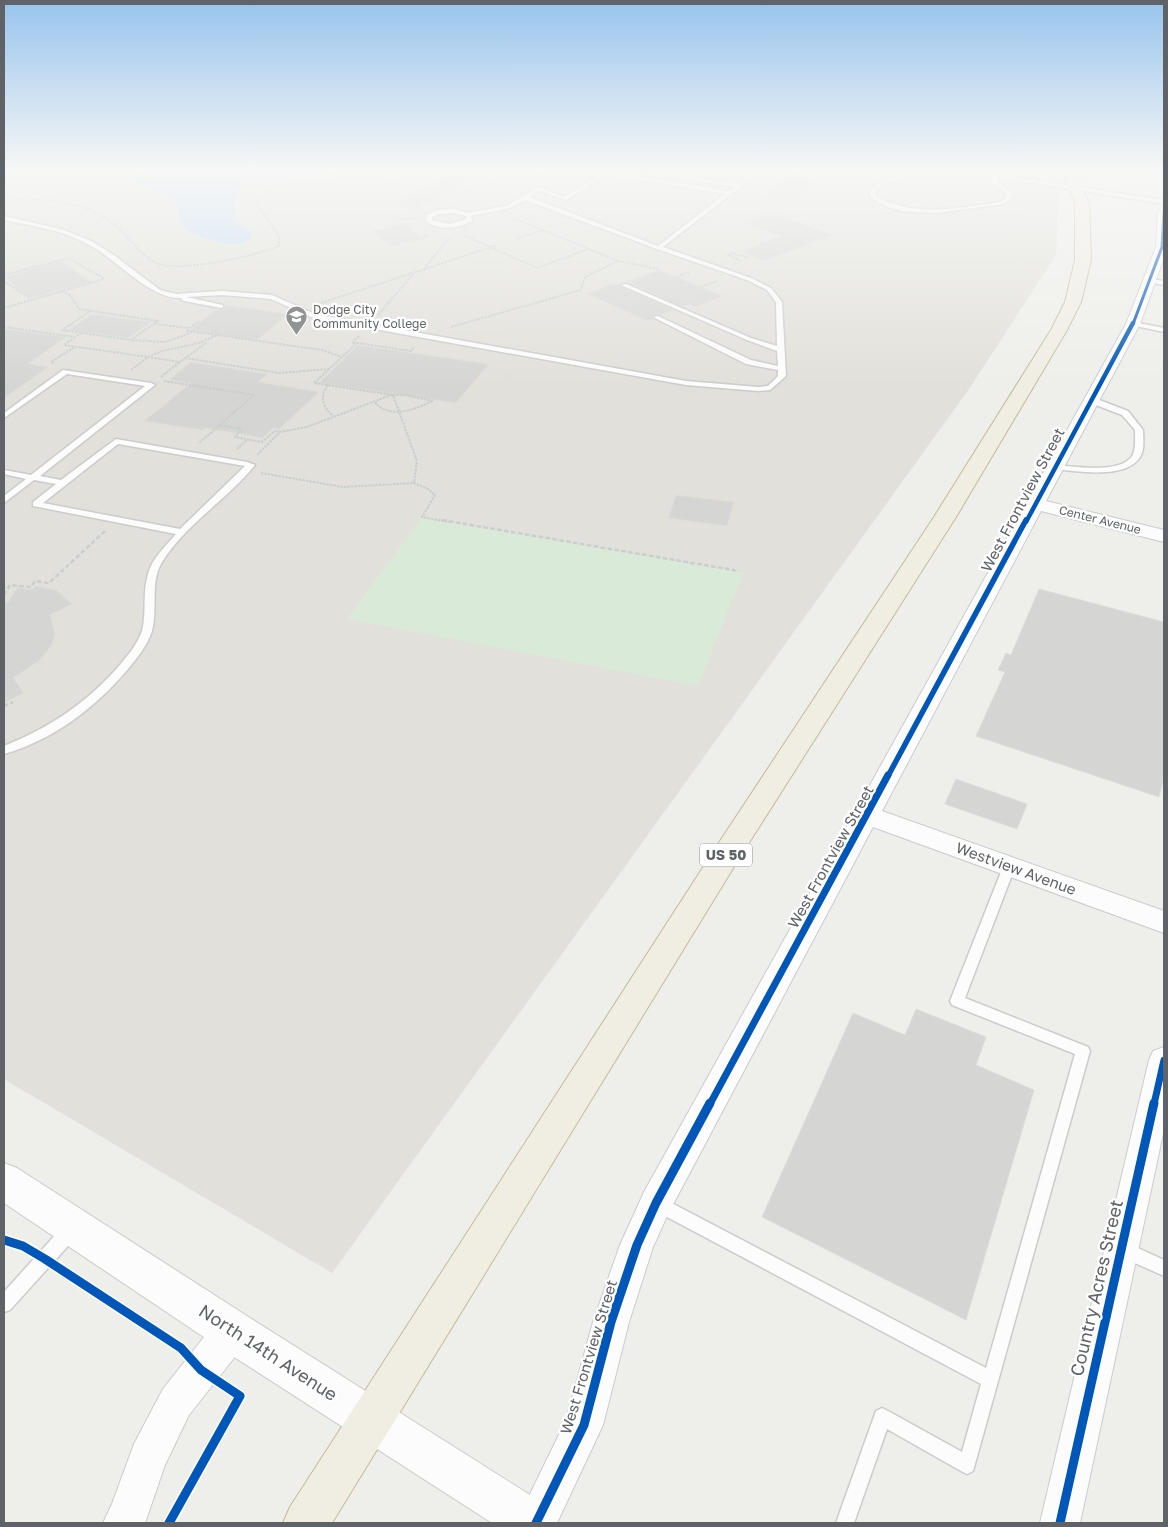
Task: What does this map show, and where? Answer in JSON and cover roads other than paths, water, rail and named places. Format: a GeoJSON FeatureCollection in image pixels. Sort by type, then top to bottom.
{"type":"FeatureCollection","features":[{"type":"Feature","properties":{"kind":"highway","name":"US 50"},"geometry":{"type":"LineString","coordinates":[[306,1523],[730,849],[945,517],[1059,330],[1073,302],[1083,260],[1083,242]]}},
{"type":"Feature","properties":{"kind":"main road","name":"North 14th Avenue"},"geometry":{"type":"LineString","coordinates":[[4,1181],[232,1330],[535,1523]]}},
{"type":"Feature","properties":{"kind":"street","name":"West Frontview Street"},"geometry":{"type":"LineString","coordinates":[[535,1523],[584,1425],[611,1322],[636,1245],[656,1204],[868,816],[1054,468],[1157,282],[1162,242]]}},
{"type":"Feature","properties":{"kind":"street","name":"Center Avenue"},"geometry":{"type":"LineString","coordinates":[[1035,504],[1164,536]]}},
{"type":"Feature","properties":{"kind":"street","name":"Westview Avenue"},"geometry":{"type":"LineString","coordinates":[[868,816],[1164,922]]}},
{"type":"Feature","properties":{"kind":"street","name":"Country Acres Street"},"geometry":{"type":"LineString","coordinates":[[1060,1523],[1164,1060]]}},
{"type":"Feature","properties":{"kind":"street"},"geometry":{"type":"LineString","coordinates":[[123,1523],[128,1516],[148,1458],[176,1402],[232,1330]]}},
{"type":"Feature","properties":{"kind":"lane"},"geometry":{"type":"LineString","coordinates":[[89,242],[126,266],[158,291],[189,301],[221,306]]}},
{"type":"Feature","properties":{"kind":"lane"},"geometry":{"type":"LineString","coordinates":[[176,296],[222,293],[272,297],[313,316],[518,354],[695,384],[758,389],[770,388],[782,376],[782,369],[780,302],[769,289],[749,279],[644,242]]}},
{"type":"Feature","properties":{"kind":"lane"},"geometry":{"type":"LineString","coordinates":[[659,248],[666,242]]}},
{"type":"Feature","properties":{"kind":"lane"},"geometry":{"type":"LineString","coordinates":[[624,285],[749,339],[781,350]]}},
{"type":"Feature","properties":{"kind":"lane"},"geometry":{"type":"LineString","coordinates":[[656,317],[749,362],[782,369]]}},
{"type":"Feature","properties":{"kind":"lane"},"geometry":{"type":"LineString","coordinates":[[1133,324],[1164,330]]}},
{"type":"Feature","properties":{"kind":"lane"},"geometry":{"type":"LineString","coordinates":[[4,416],[66,372],[151,385],[4,500]]}},
{"type":"Feature","properties":{"kind":"lane"},"geometry":{"type":"LineString","coordinates":[[1054,468],[1102,470],[1127,466],[1136,457],[1139,430],[1125,413],[1091,400]]}},
{"type":"Feature","properties":{"kind":"lane"},"geometry":{"type":"LineString","coordinates":[[4,750],[72,718],[96,699],[116,678],[133,657],[145,636],[150,615],[152,574],[162,556],[182,532],[246,467],[116,441],[36,504],[182,532]]}},
{"type":"Feature","properties":{"kind":"lane"},"geometry":{"type":"LineString","coordinates":[[4,472],[62,483]]}},
{"type":"Feature","properties":{"kind":"lane"},"geometry":{"type":"LineString","coordinates":[[845,1523],[882,1417],[967,1464],[1083,1051],[957,1001],[1009,867]]}},
{"type":"Feature","properties":{"kind":"lane"},"geometry":{"type":"LineString","coordinates":[[656,1204],[991,1380]]}},
{"type":"Feature","properties":{"kind":"lane"},"geometry":{"type":"LineString","coordinates":[[4,1304],[74,1227]]}},
{"type":"Feature","properties":{"kind":"lane"},"geometry":{"type":"LineString","coordinates":[[1121,1248],[1164,1268]]}},
{"type":"Feature","properties":{"kind":"water"},"geometry":{"type":"Polygon","coordinates":[[[218,242],[242,242],[233,244],[218,242]]]}},
{"type":"Feature","properties":{"kind":"place","name":"Dodge City Community College"},"geometry":{"type":"Point","coordinates":[297,336]}}]}
